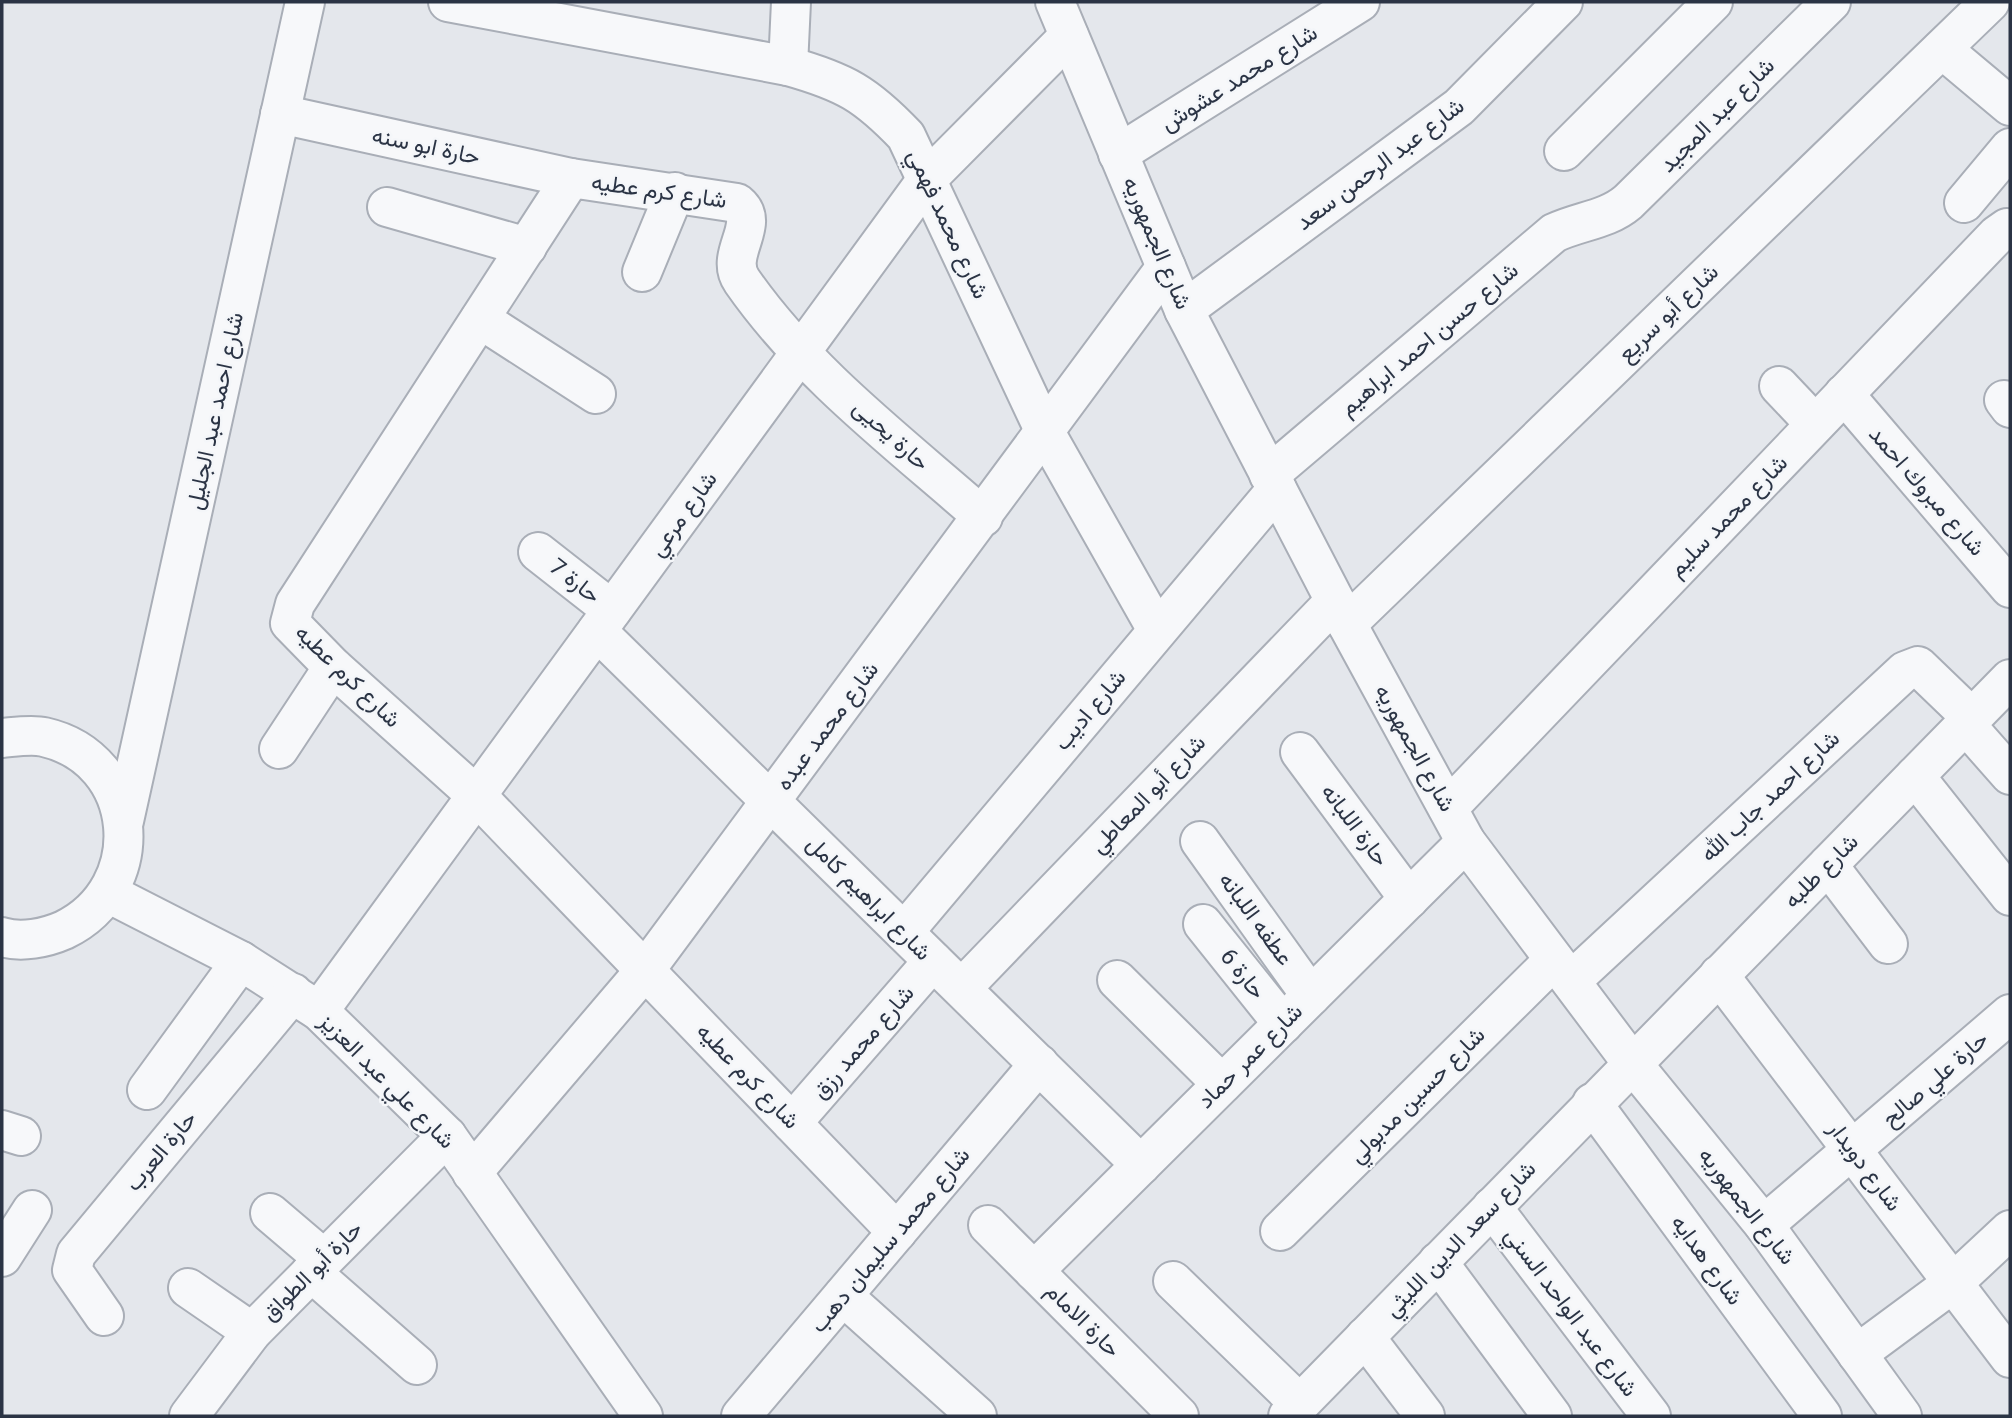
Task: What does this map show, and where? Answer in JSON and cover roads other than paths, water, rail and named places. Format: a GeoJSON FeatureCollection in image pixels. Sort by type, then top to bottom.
{"type":"FeatureCollection","features":[{"type":"Feature","properties":{"kind":"street","name":"شارع احمد عبد الجليل"},"geometry":{"type":"LineString","coordinates":[[124,821],[305,2]]}},
{"type":"Feature","properties":{"kind":"street","name":"شارع محمد فهمي"},"geometry":{"type":"LineString","coordinates":[[448,2],[530,9],[788,66],[834,78],[874,102],[906,136],[1045,432],[1157,630]]}},
{"type":"Feature","properties":{"kind":"street"},"geometry":{"type":"LineString","coordinates":[[788,66],[790,2]]}},
{"type":"Feature","properties":{"kind":"street","name":"شارع محمد عشوش"},"geometry":{"type":"LineString","coordinates":[[1118,154],[1360,2]]}},
{"type":"Feature","properties":{"kind":"street","name":"شارع عبد الرحمن سعد"},"geometry":{"type":"LineString","coordinates":[[1184,310],[1460,107],[1563,2]]}},
{"type":"Feature","properties":{"kind":"street"},"geometry":{"type":"LineString","coordinates":[[1564,151],[1713,2]]}},
{"type":"Feature","properties":{"kind":"street","name":"شارع عبد المجيد"},"geometry":{"type":"LineString","coordinates":[[1597,219],[1619,210],[1628,202],[1831,2]]}},
{"type":"Feature","properties":{"kind":"street","name":"شارع أبو سريع"},"geometry":{"type":"LineString","coordinates":[[1341,612],[1990,2]]}},
{"type":"Feature","properties":{"kind":"street"},"geometry":{"type":"LineString","coordinates":[[2000,2],[2010,10]]}},
{"type":"Feature","properties":{"kind":"street","name":"شارع الجمهوريه"},"geometry":{"type":"LineString","coordinates":[[1062,19],[1184,310],[1341,612],[1466,842],[1632,1063],[1764,1225],[1902,1416]]}},
{"type":"Feature","properties":{"kind":"street","name":"شارع مرعي"},"geometry":{"type":"LineString","coordinates":[[306,1002],[476,795],[928,178],[1062,19]]}},
{"type":"Feature","properties":{"kind":"street"},"geometry":{"type":"LineString","coordinates":[[1941,49],[2010,106]]}},
{"type":"Feature","properties":{"kind":"street","name":"حارة ابو سنه"},"geometry":{"type":"LineString","coordinates":[[280,114],[571,178]]}},
{"type":"Feature","properties":{"kind":"street"},"geometry":{"type":"LineString","coordinates":[[1964,204],[2010,148]]}},
{"type":"Feature","properties":{"kind":"street","name":"شارع كرم عطيه"},"geometry":{"type":"LineString","coordinates":[[799,354],[740,279],[735,256],[747,221],[743,208],[730,200],[571,178],[295,604],[290,623],[333,667],[476,795],[897,1232]]}},
{"type":"Feature","properties":{"kind":"street"},"geometry":{"type":"LineString","coordinates":[[642,272],[676,192]]}},
{"type":"Feature","properties":{"kind":"street"},"geometry":{"type":"LineString","coordinates":[[387,206],[527,247]]}},
{"type":"Feature","properties":{"kind":"street","name":"شارع حسن احمد ابراهيم"},"geometry":{"type":"LineString","coordinates":[[1273,482],[1554,233],[1597,219]]}},
{"type":"Feature","properties":{"kind":"street","name":"شارع محمد سليم"},"geometry":{"type":"LineString","coordinates":[[1448,808],[1997,234],[2007,228],[2010,230]]}},
{"type":"Feature","properties":{"kind":"street","name":"شارع محمد عبده"},"geometry":{"type":"LineString","coordinates":[[472,1173],[646,969],[1167,267]]}},
{"type":"Feature","properties":{"kind":"street"},"geometry":{"type":"LineString","coordinates":[[480,319],[596,394]]}},
{"type":"Feature","properties":{"kind":"street","name":"حارة يحيى"},"geometry":{"type":"LineString","coordinates":[[799,354],[983,517]]}},
{"type":"Feature","properties":{"kind":"street"},"geometry":{"type":"LineString","coordinates":[[1779,386],[1815,424]]}},
{"type":"Feature","properties":{"kind":"street","name":"شارع مبروك احمد"},"geometry":{"type":"LineString","coordinates":[[1844,394],[2010,588]]}},
{"type":"Feature","properties":{"kind":"street","name":"شارع اديب"},"geometry":{"type":"LineString","coordinates":[[904,932],[1157,630],[1273,482]]}},
{"type":"Feature","properties":{"kind":"street","name":"حارة 7"},"geometry":{"type":"LineString","coordinates":[[538,552],[604,621]]}},
{"type":"Feature","properties":{"kind":"street","name":"شارع أبو المعاطي"},"geometry":{"type":"LineString","coordinates":[[962,988],[1341,612]]}},
{"type":"Feature","properties":{"kind":"street","name":"شارع ابراهيم كامل"},"geometry":{"type":"LineString","coordinates":[[604,621],[771,801],[1141,1165]]}},
{"type":"Feature","properties":{"kind":"street","name":"شارع احمد جاب الله"},"geometry":{"type":"LineString","coordinates":[[1562,971],[1905,671],[1918,666],[1929,674],[1969,721]]}},
{"type":"Feature","properties":{"kind":"street"},"geometry":{"type":"LineString","coordinates":[[279,750],[333,667]]}},
{"type":"Feature","properties":{"kind":"street","name":"شارع طلبه"},"geometry":{"type":"LineString","coordinates":[[1632,1063],[2010,679]]}},
{"type":"Feature","properties":{"kind":"street"},"geometry":{"type":"LineString","coordinates":[[1969,721],[2010,775]]}},
{"type":"Feature","properties":{"kind":"street"},"geometry":{"type":"LineString","coordinates":[[2,736],[44,737],[81,753],[110,782],[124,821],[123,858],[108,893],[82,921],[48,937],[11,940],[2,937]]}},
{"type":"Feature","properties":{"kind":"street","name":"حارة اللبانه"},"geometry":{"type":"LineString","coordinates":[[1300,752],[1409,898]]}},
{"type":"Feature","properties":{"kind":"street"},"geometry":{"type":"LineString","coordinates":[[1915,776],[2010,896]]}},
{"type":"Feature","properties":{"kind":"street","name":"عطفه اللبانه"},"geometry":{"type":"LineString","coordinates":[[1200,841],[1311,996]]}},
{"type":"Feature","properties":{"kind":"street","name":"شارع عمر حماد"},"geometry":{"type":"LineString","coordinates":[[1034,1271],[1466,842]]}},
{"type":"Feature","properties":{"kind":"street"},"geometry":{"type":"LineString","coordinates":[[1828,865],[1888,944]]}},
{"type":"Feature","properties":{"kind":"street","name":"شارع علي عبد العزيز"},"geometry":{"type":"LineString","coordinates":[[108,893],[241,961],[306,1002],[447,1136],[643,1416]]}},
{"type":"Feature","properties":{"kind":"street","name":"حارة 6"},"geometry":{"type":"LineString","coordinates":[[1203,924],[1283,1024]]}},
{"type":"Feature","properties":{"kind":"street"},"geometry":{"type":"LineString","coordinates":[[147,1090],[241,961]]}},
{"type":"Feature","properties":{"kind":"street","name":"شارع محمد رزق"},"geometry":{"type":"LineString","coordinates":[[792,1123],[933,961]]}},
{"type":"Feature","properties":{"kind":"street","name":"شارع حسين مدبولي"},"geometry":{"type":"LineString","coordinates":[[1280,1231],[1562,971]]}},
{"type":"Feature","properties":{"kind":"street","name":"شارع دويدار"},"geometry":{"type":"LineString","coordinates":[[1719,975],[2010,1358]]}},
{"type":"Feature","properties":{"kind":"street"},"geometry":{"type":"LineString","coordinates":[[1117,980],[1222,1084]]}},
{"type":"Feature","properties":{"kind":"street","name":"حارة العرب"},"geometry":{"type":"LineString","coordinates":[[104,1316],[72,1270],[76,1254],[306,1002]]}},
{"type":"Feature","properties":{"kind":"street","name":"حارة علي صالح"},"geometry":{"type":"LineString","coordinates":[[1764,1225],[2010,1014]]}},
{"type":"Feature","properties":{"kind":"street","name":"شارع سعد الدين الليثي"},"geometry":{"type":"LineString","coordinates":[[1294,1410],[1632,1063]]}},
{"type":"Feature","properties":{"kind":"street","name":"شارع محمد سليمان دهب"},"geometry":{"type":"LineString","coordinates":[[741,1416],[1039,1064]]}},
{"type":"Feature","properties":{"kind":"street","name":"شارع هدايه"},"geometry":{"type":"LineString","coordinates":[[1592,1103],[1822,1416]]}},
{"type":"Feature","properties":{"kind":"street","name":"حارة أبو الطواق"},"geometry":{"type":"LineString","coordinates":[[194,1414],[252,1332],[447,1136]]}},
{"type":"Feature","properties":{"kind":"street","name":"شارع عبد الواحد السني"},"geometry":{"type":"LineString","coordinates":[[1492,1207],[1651,1416]]}},
{"type":"Feature","properties":{"kind":"street"},"geometry":{"type":"LineString","coordinates":[[6,1266],[32,1210]]}},
{"type":"Feature","properties":{"kind":"street"},"geometry":{"type":"LineString","coordinates":[[270,1213],[318,1266],[417,1365]]}},
{"type":"Feature","properties":{"kind":"street","name":"حارة الامام"},"geometry":{"type":"LineString","coordinates":[[988,1225],[1179,1416]]}},
{"type":"Feature","properties":{"kind":"street"},"geometry":{"type":"LineString","coordinates":[[1857,1354],[1953,1283],[2010,1230]]}},
{"type":"Feature","properties":{"kind":"street"},"geometry":{"type":"LineString","coordinates":[[1438,1262],[1552,1416]]}},
{"type":"Feature","properties":{"kind":"street"},"geometry":{"type":"LineString","coordinates":[[1173,1281],[1294,1410]]}},
{"type":"Feature","properties":{"kind":"street"},"geometry":{"type":"LineString","coordinates":[[188,1288],[252,1332]]}},
{"type":"Feature","properties":{"kind":"street"},"geometry":{"type":"LineString","coordinates":[[843,1296],[977,1416]]}},
{"type":"Feature","properties":{"kind":"street"},"geometry":{"type":"LineString","coordinates":[[1365,1337],[1425,1416]]}}]}
